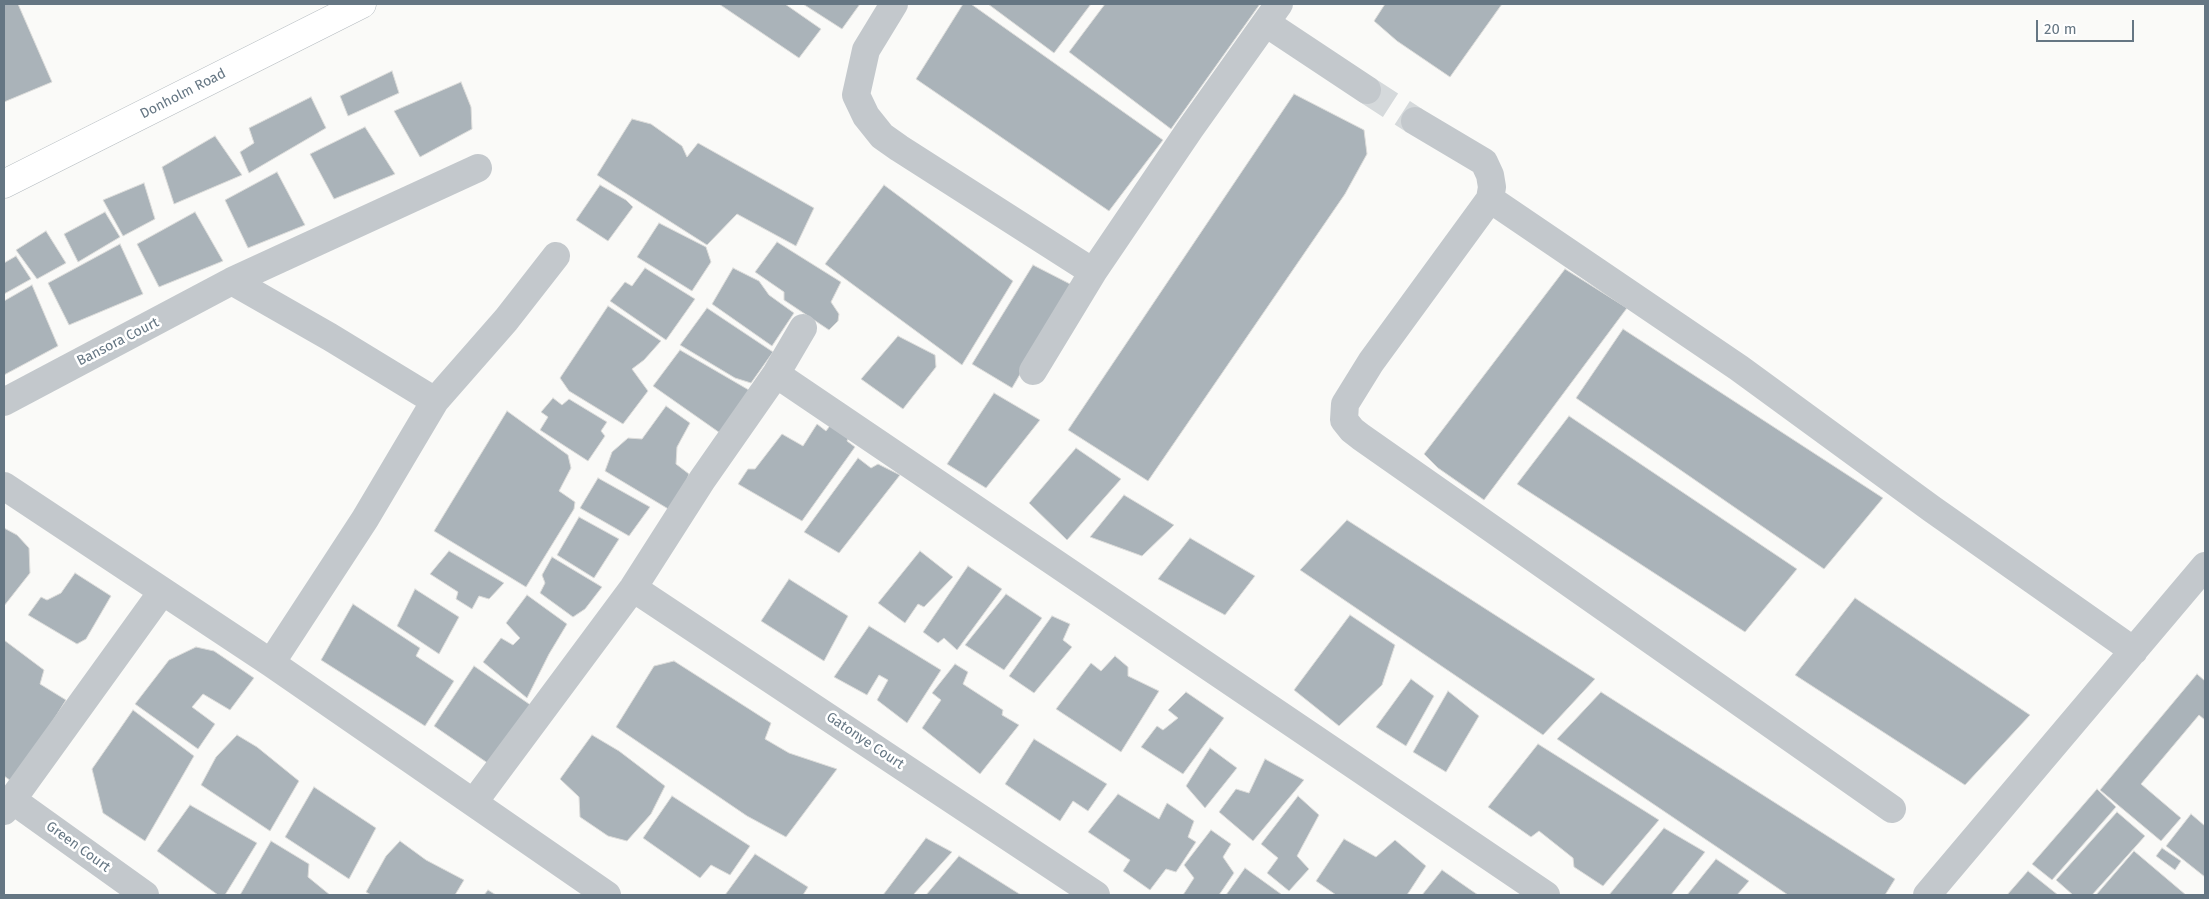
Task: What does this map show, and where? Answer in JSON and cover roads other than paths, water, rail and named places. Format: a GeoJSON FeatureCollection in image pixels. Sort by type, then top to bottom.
{"type":"FeatureCollection","features":[{"type":"Feature","properties":{"kind":"main road","name":"Donholm Road"},"geometry":{"type":"LineString","coordinates":[[4,184],[362,4]]}},
{"type":"Feature","properties":{"kind":"street"},"geometry":{"type":"LineString","coordinates":[[894,4],[866,50],[856,95],[866,116],[882,136],[898,148],[1093,272]]}},
{"type":"Feature","properties":{"kind":"street"},"geometry":{"type":"LineString","coordinates":[[1033,371],[1093,272],[1190,129],[1273,13],[1367,90]]}},
{"type":"Feature","properties":{"kind":"street"},"geometry":{"type":"LineString","coordinates":[[1415,121],[1484,162],[1491,181],[1490,199],[1371,362],[1345,404],[1344,420],[1356,433],[1892,809]]}},
{"type":"Feature","properties":{"kind":"street","name":"Bansora Court"},"geometry":{"type":"LineString","coordinates":[[4,402],[232,281],[478,168]]}},
{"type":"Feature","properties":{"kind":"street"},"geometry":{"type":"LineString","coordinates":[[1490,199],[1739,368],[1932,509],[2134,651]]}},
{"type":"Feature","properties":{"kind":"street"},"geometry":{"type":"LineString","coordinates":[[271,663],[365,519],[435,401],[506,320],[556,256]]}},
{"type":"Feature","properties":{"kind":"street"},"geometry":{"type":"LineString","coordinates":[[232,281],[330,337],[435,401]]}},
{"type":"Feature","properties":{"kind":"street"},"geometry":{"type":"LineString","coordinates":[[474,802],[633,588],[702,480],[776,374],[803,328]]}},
{"type":"Feature","properties":{"kind":"street"},"geometry":{"type":"LineString","coordinates":[[776,374],[1546,895]]}},
{"type":"Feature","properties":{"kind":"street"},"geometry":{"type":"LineString","coordinates":[[4,486],[271,663],[607,895]]}},
{"type":"Feature","properties":{"kind":"street"},"geometry":{"type":"LineString","coordinates":[[1927,895],[2205,566]]}},
{"type":"Feature","properties":{"kind":"street","name":"Gatonye Court"},"geometry":{"type":"LineString","coordinates":[[633,588],[1096,895]]}},
{"type":"Feature","properties":{"kind":"street"},"geometry":{"type":"LineString","coordinates":[[7,805],[162,592]]}},
{"type":"Feature","properties":{"kind":"street","name":"Green Court"},"geometry":{"type":"LineString","coordinates":[[7,805],[145,895]]}},
{"type":"Feature","properties":{"kind":"tunnel"},"geometry":{"type":"LineString","coordinates":[[1367,90],[1415,121]]}}]}
